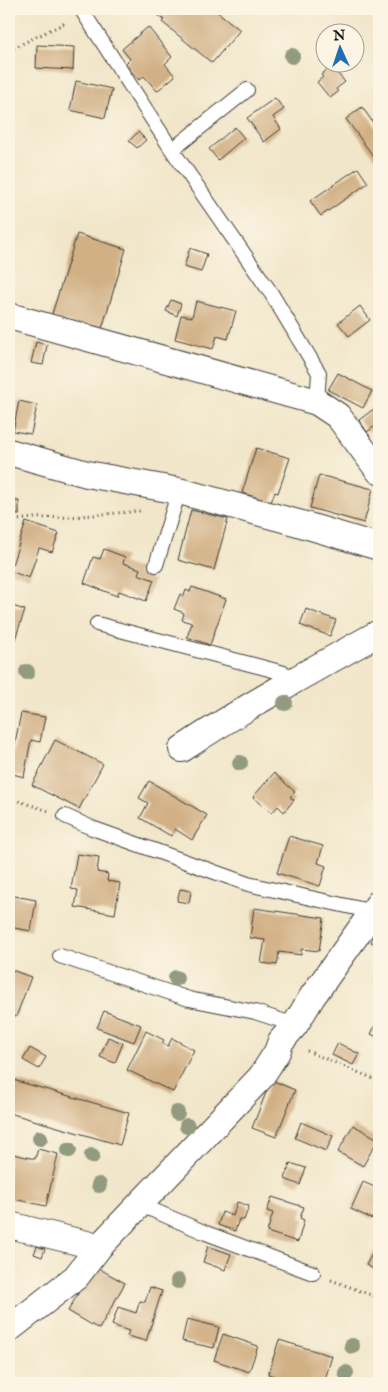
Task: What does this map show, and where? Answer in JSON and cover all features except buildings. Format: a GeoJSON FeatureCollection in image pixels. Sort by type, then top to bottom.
{"type":"FeatureCollection","features":[{"type":"Feature","properties":{"kind":"street"},"geometry":{"type":"LineString","coordinates":[[9,316],[317,402],[338,416],[379,471]]}},
{"type":"Feature","properties":{"kind":"street"},"geometry":{"type":"LineString","coordinates":[[9,452],[176,502],[298,523],[379,547]]}},
{"type":"Feature","properties":{"kind":"street"},"geometry":{"type":"LineString","coordinates":[[182,749],[219,724],[292,680],[379,634]]}},
{"type":"Feature","properties":{"kind":"street"},"geometry":{"type":"LineString","coordinates":[[9,1329],[76,1277],[99,1247],[261,1077],[312,997],[376,907]]}},
{"type":"Feature","properties":{"kind":"street"},"geometry":{"type":"LineString","coordinates":[[9,1225],[99,1247]]}},
{"type":"Feature","properties":{"kind":"lane"},"geometry":{"type":"LineString","coordinates":[[84,13],[172,150],[271,293],[319,373],[317,402]]}},
{"type":"Feature","properties":{"kind":"lane"},"geometry":{"type":"LineString","coordinates":[[172,150],[247,90]]}},
{"type":"Feature","properties":{"kind":"lane"},"geometry":{"type":"LineString","coordinates":[[156,565],[176,502]]}},
{"type":"Feature","properties":{"kind":"lane"},"geometry":{"type":"LineString","coordinates":[[97,624],[284,673],[292,680]]}},
{"type":"Feature","properties":{"kind":"lane"},"geometry":{"type":"LineString","coordinates":[[64,816],[92,828],[248,884],[376,907]]}},
{"type":"Feature","properties":{"kind":"lane"},"geometry":{"type":"LineString","coordinates":[[60,956],[189,999],[255,1012],[288,1033]]}},
{"type":"Feature","properties":{"kind":"lane"},"geometry":{"type":"LineString","coordinates":[[141,1205],[206,1233],[313,1273]]}},
{"type":"Feature","properties":{"kind":"path"},"geometry":{"type":"LineString","coordinates":[[9,50],[84,13]]}},
{"type":"Feature","properties":{"kind":"path"},"geometry":{"type":"LineString","coordinates":[[9,521],[149,511],[176,502]]}},
{"type":"Feature","properties":{"kind":"path"},"geometry":{"type":"LineString","coordinates":[[9,798],[64,816]]}},
{"type":"Feature","properties":{"kind":"path"},"geometry":{"type":"LineString","coordinates":[[288,1033],[379,1081]]}},
{"type":"Feature","properties":{"kind":"path"},"geometry":{"type":"LineString","coordinates":[[313,1273],[379,1298]]}}]}
